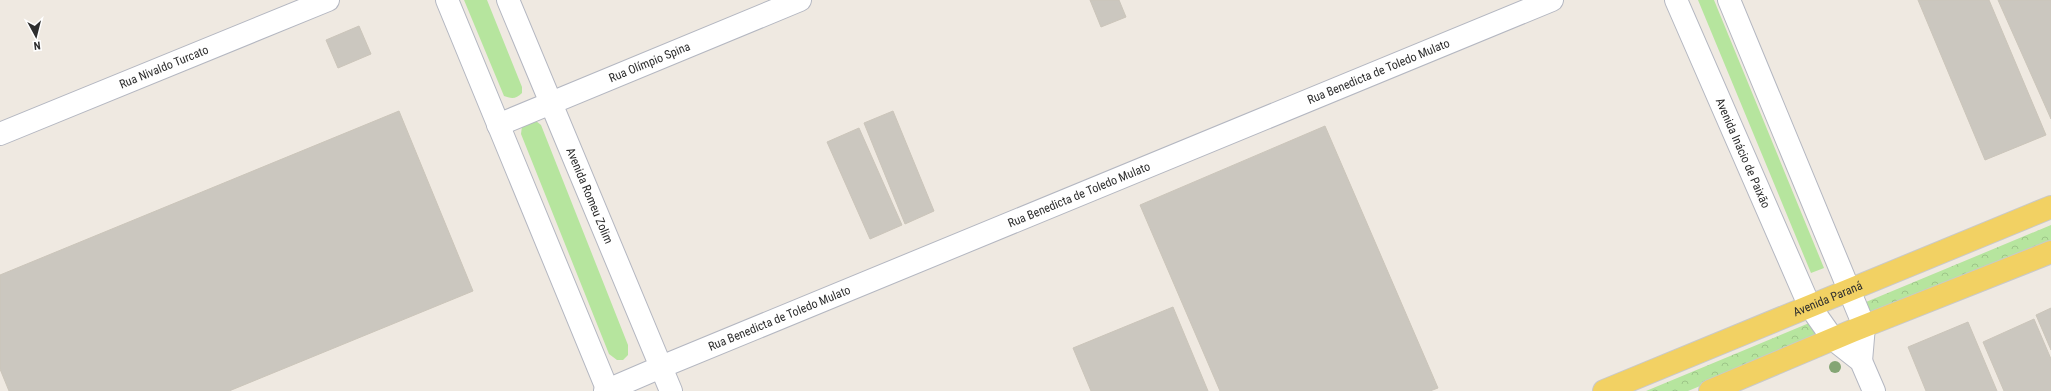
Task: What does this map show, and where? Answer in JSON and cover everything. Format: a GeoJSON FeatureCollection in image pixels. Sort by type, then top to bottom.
{"type":"FeatureCollection","features":[{"type":"Feature","properties":{"kind":"main road","name":"Avenida Paraná"},"geometry":{"type":"LineString","coordinates":[[1604,391],[1850,288],[2051,207]]}},
{"type":"Feature","properties":{"kind":"main road"},"geometry":{"type":"LineString","coordinates":[[1710,391],[1864,326],[2051,252]]}},
{"type":"Feature","properties":{"kind":"street","name":"Rua Nivaldo Turcato"},"geometry":{"type":"LineString","coordinates":[[0,134],[328,0]]}},
{"type":"Feature","properties":{"kind":"street"},"geometry":{"type":"LineString","coordinates":[[446,0],[607,391]]}},
{"type":"Feature","properties":{"kind":"street","name":"Avenida Romeu Zolim"},"geometry":{"type":"LineString","coordinates":[[508,0],[671,391]]}},
{"type":"Feature","properties":{"kind":"street","name":"Rua Olímpio Spina"},"geometry":{"type":"LineString","coordinates":[[498,124],[800,0]]}},
{"type":"Feature","properties":{"kind":"street","name":"Rua Benedicta de Toledo Mulato"},"geometry":{"type":"LineString","coordinates":[[607,391],[660,367],[1552,0]]}},
{"type":"Feature","properties":{"kind":"street","name":"Avenida Inácio de Paixão"},"geometry":{"type":"LineString","coordinates":[[1676,0],[1809,305],[1833,339],[1861,361]]}},
{"type":"Feature","properties":{"kind":"street"},"geometry":{"type":"LineString","coordinates":[[1729,0],[1850,288],[1864,326],[1861,361],[1874,391]]}},
{"type":"Feature","properties":{"kind":"green space"},"geometry":{"type":"Polygon","coordinates":[[[464,0],[487,0],[522,87],[522,93],[518,96],[512,98],[504,96],[464,0]]]}},
{"type":"Feature","properties":{"kind":"green space"},"geometry":{"type":"Polygon","coordinates":[[[1698,0],[1714,0],[1824,268],[1811,273],[1698,0]]]}},
{"type":"Feature","properties":{"kind":"green space"},"geometry":{"type":"Polygon","coordinates":[[[536,121],[541,125],[628,345],[628,355],[623,360],[617,360],[609,354],[521,134],[522,126],[536,121]]]}},
{"type":"Feature","properties":{"kind":"green space"},"geometry":{"type":"Polygon","coordinates":[[[2051,225],[2051,242],[1872,317],[1866,302],[2051,225]]]}},
{"type":"Feature","properties":{"kind":"green space"},"geometry":{"type":"Polygon","coordinates":[[[1814,321],[1821,336],[1688,391],[1646,391],[1814,321]]]}},
{"type":"Feature","properties":{"kind":"building"},"geometry":{"type":"Polygon","coordinates":[[[1090,0],[1119,0],[1126,17],[1101,27],[1090,0]]]}},
{"type":"Feature","properties":{"kind":"building"},"geometry":{"type":"Polygon","coordinates":[[[1918,0],[1989,0],[2046,135],[1985,160],[1918,0]]]}},
{"type":"Feature","properties":{"kind":"building"},"geometry":{"type":"Polygon","coordinates":[[[1998,0],[2051,0],[2051,119],[1998,0]]]}},
{"type":"Feature","properties":{"kind":"building"},"geometry":{"type":"Polygon","coordinates":[[[359,26],[371,54],[338,68],[326,40],[359,26]]]}},
{"type":"Feature","properties":{"kind":"building"},"geometry":{"type":"Polygon","coordinates":[[[399,111],[473,291],[229,391],[9,391],[0,369],[0,275],[399,111]]]}},
{"type":"Feature","properties":{"kind":"building"},"geometry":{"type":"Polygon","coordinates":[[[893,111],[934,211],[905,224],[864,123],[893,111]]]}},
{"type":"Feature","properties":{"kind":"building"},"geometry":{"type":"Polygon","coordinates":[[[1325,126],[1438,388],[1430,391],[1220,391],[1140,205],[1325,126]]]}},
{"type":"Feature","properties":{"kind":"building"},"geometry":{"type":"Polygon","coordinates":[[[859,128],[902,225],[870,239],[827,142],[859,128]]]}},
{"type":"Feature","properties":{"kind":"building"},"geometry":{"type":"Polygon","coordinates":[[[1173,307],[1208,391],[1091,391],[1073,348],[1173,307]]]}},
{"type":"Feature","properties":{"kind":"building"},"geometry":{"type":"Polygon","coordinates":[[[2051,308],[2051,350],[2036,315],[2051,308]]]}},
{"type":"Feature","properties":{"kind":"building"},"geometry":{"type":"Polygon","coordinates":[[[2034,319],[2051,359],[2051,391],[2004,391],[1983,342],[2034,319]]]}},
{"type":"Feature","properties":{"kind":"building"},"geometry":{"type":"Polygon","coordinates":[[[1968,322],[1997,391],[1926,391],[1908,347],[1968,322]]]}}]}
